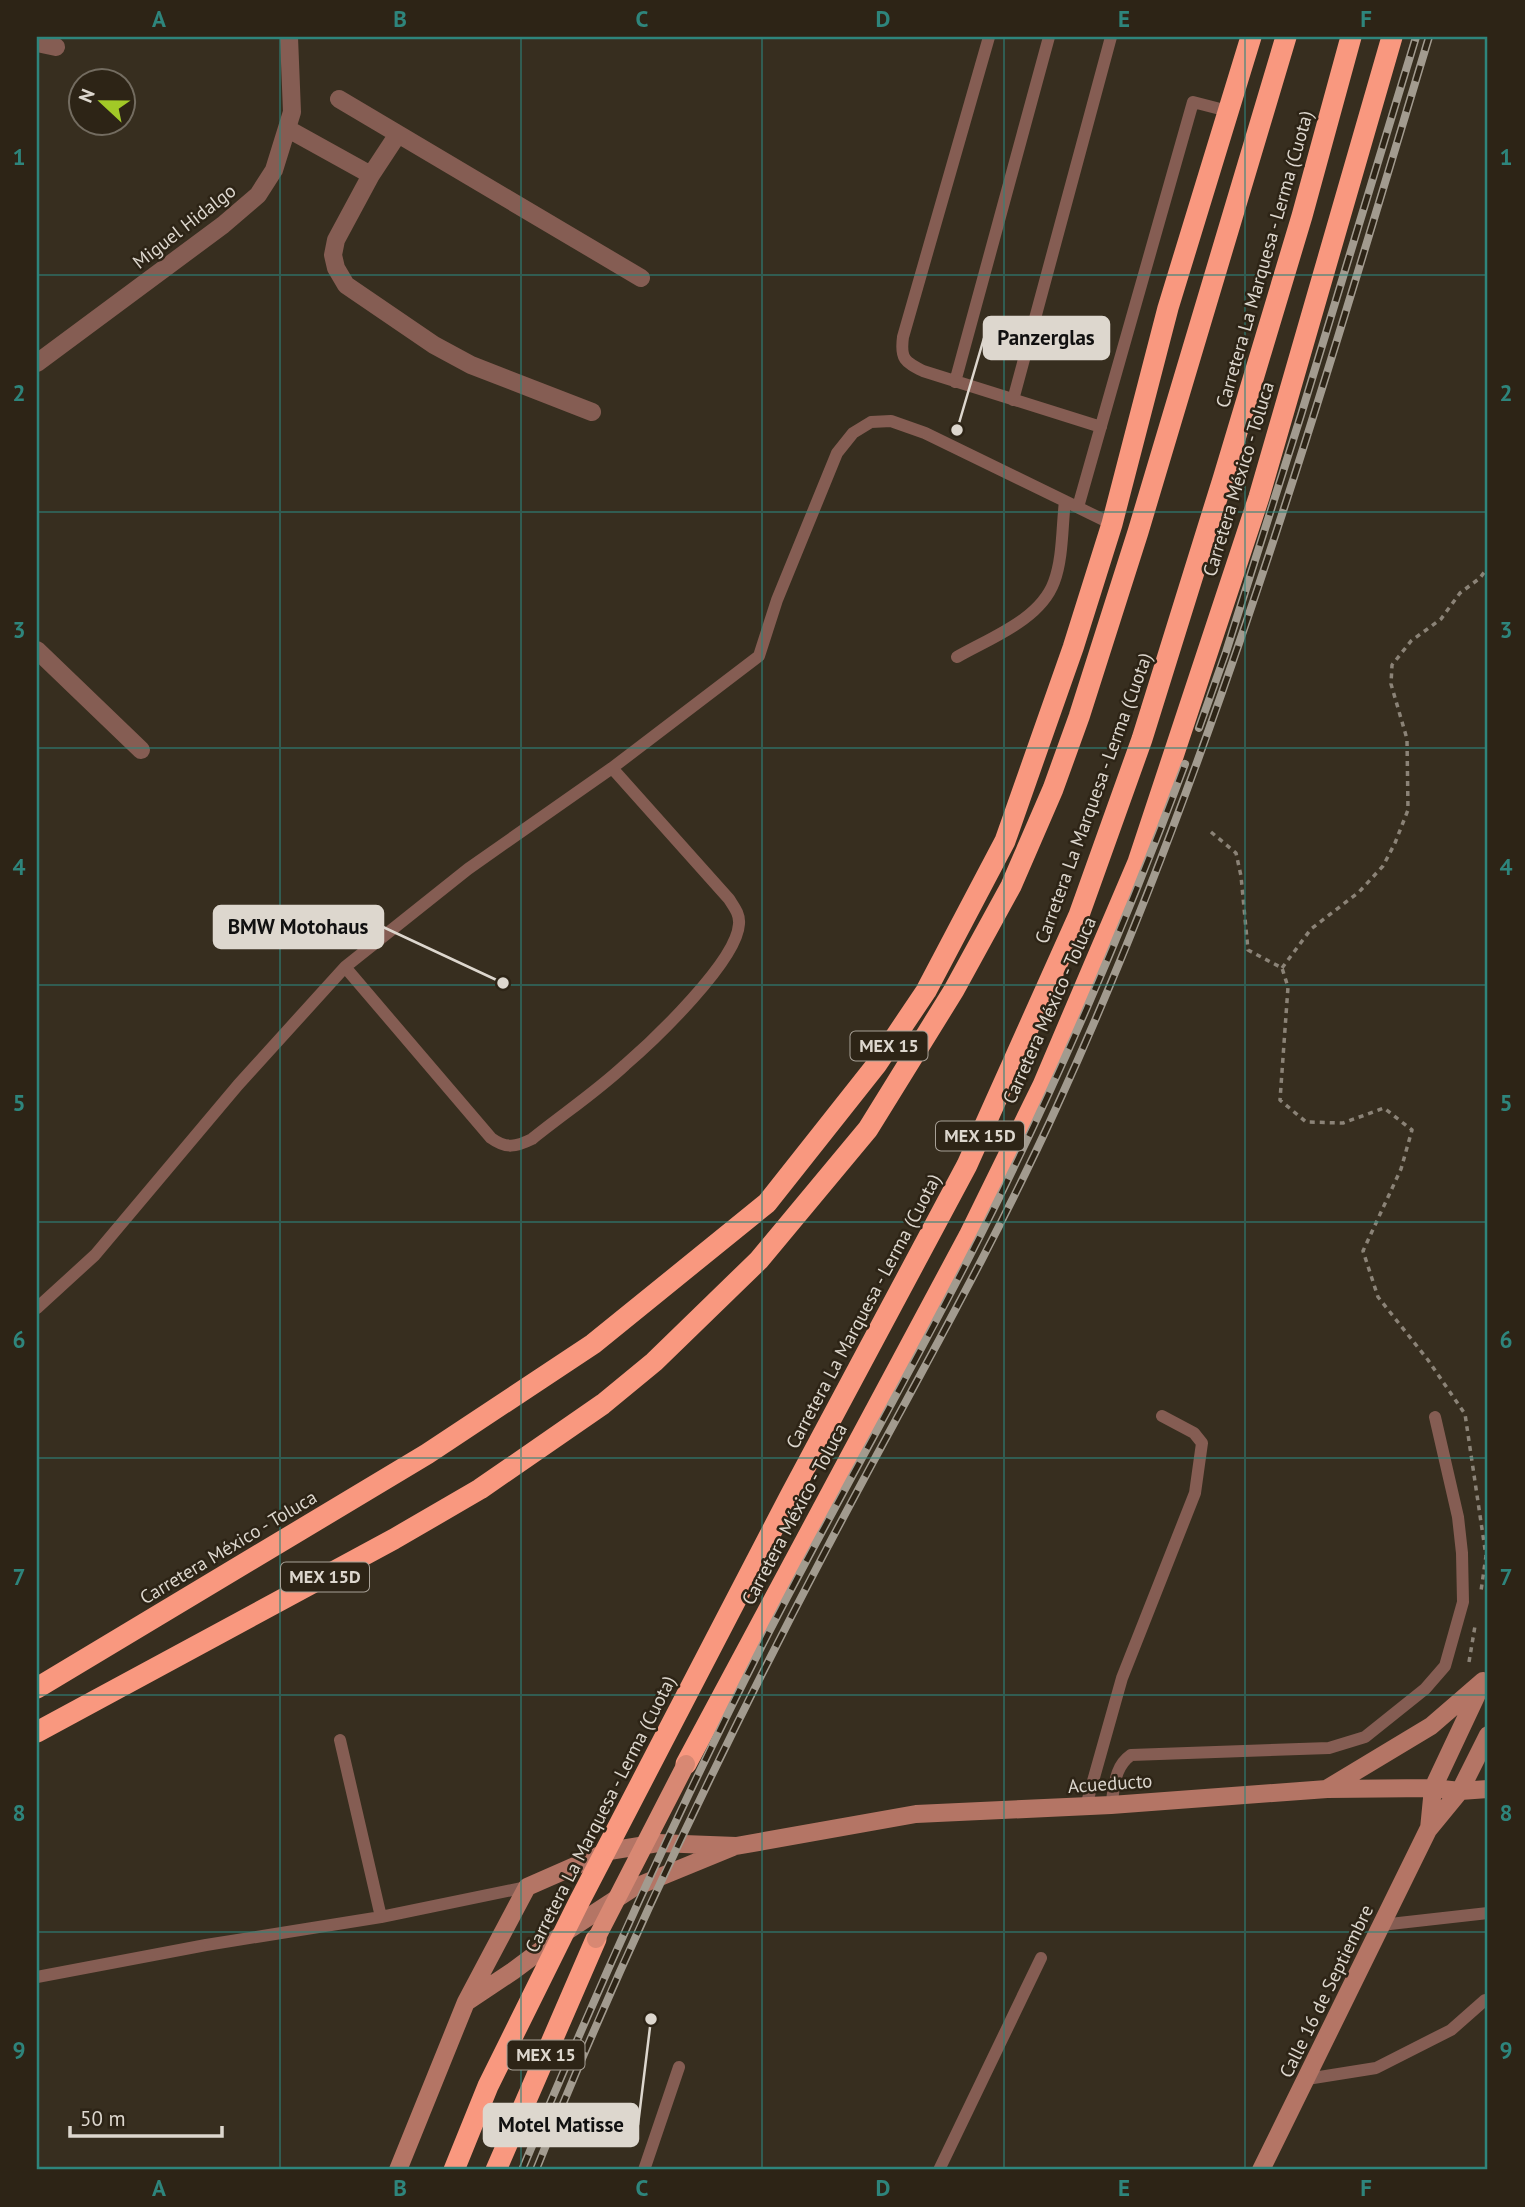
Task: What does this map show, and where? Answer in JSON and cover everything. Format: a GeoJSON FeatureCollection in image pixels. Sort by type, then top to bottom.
{"type":"FeatureCollection","features":[{"type":"Feature","properties":{"kind":"highway","name":"Carretera México - Toluca"},"geometry":{"type":"LineString","coordinates":[[37,1689],[426,1454],[593,1344],[768,1203],[877,1064],[926,990],[1005,841],[1073,648],[1112,524],[1168,308],[1251,37]]}},
{"type":"Feature","properties":{"kind":"highway","name":"Carretera La Marquesa - Lerma (Cuota)"},"geometry":{"type":"LineString","coordinates":[[37,1732],[394,1539],[480,1489],[603,1404],[654,1362],[759,1260],[860,1139],[947,1002],[1011,886],[1053,789],[1079,717],[1142,519],[1286,37]]}},
{"type":"Feature","properties":{"kind":"highway","name":"Carretera La Marquesa - Lerma (Cuota)"},"geometry":{"type":"LineString","coordinates":[[454,2170],[488,2087],[584,1891],[784,1507],[967,1165],[1079,915],[1142,739],[1219,492],[1302,216],[1351,37]]}},
{"type":"Feature","properties":{"kind":"highway","name":"Carretera México - Toluca"},"geometry":{"type":"LineString","coordinates":[[686,1765],[969,1236],[1043,1085],[1138,862],[1259,497],[1392,37]]}},
{"type":"Feature","properties":{"kind":"highway","name":"Carretera México - Toluca"},"geometry":{"type":"LineString","coordinates":[[496,2170],[596,1939]]}},
{"type":"Feature","properties":{"kind":"main road","name":"Calle 16 de Septiembre"},"geometry":{"type":"LineString","coordinates":[[1428,1830],[1433,1788],[1486,1675]]}},
{"type":"Feature","properties":{"kind":"main road"},"geometry":{"type":"LineString","coordinates":[[1327,1789],[1431,1726],[1486,1675]]}},
{"type":"Feature","properties":{"kind":"main road","name":"Calle 16 de Septiembre"},"geometry":{"type":"LineString","coordinates":[[1261,2170],[1428,1830],[1460,1791],[1488,1735]]}},
{"type":"Feature","properties":{"kind":"main road","name":"Carretera México - Toluca"},"geometry":{"type":"LineString","coordinates":[[596,1939],[686,1765]]}},
{"type":"Feature","properties":{"kind":"main road","name":"Acueducto"},"geometry":{"type":"LineString","coordinates":[[736,1846],[916,1814],[1111,1805],[1327,1789],[1488,1789]]}},
{"type":"Feature","properties":{"kind":"main road"},"geometry":{"type":"LineString","coordinates":[[398,2170],[466,2002],[527,1887],[609,1851],[658,1843],[736,1846]]}},
{"type":"Feature","properties":{"kind":"main road"},"geometry":{"type":"LineString","coordinates":[[466,2002],[633,1888],[736,1846]]}},
{"type":"Feature","properties":{"kind":"street","name":"Miguel Hidalgo"},"geometry":{"type":"LineString","coordinates":[[37,363],[223,225],[258,195],[274,170],[288,130],[292,101],[289,37]]}},
{"type":"Feature","properties":{"kind":"street"},"geometry":{"type":"LineString","coordinates":[[37,43],[56,47]]}},
{"type":"Feature","properties":{"kind":"street"},"geometry":{"type":"LineString","coordinates":[[339,99],[641,278]]}},
{"type":"Feature","properties":{"kind":"street"},"geometry":{"type":"LineString","coordinates":[[288,130],[372,175]]}},
{"type":"Feature","properties":{"kind":"street"},"geometry":{"type":"LineString","coordinates":[[398,134],[336,240],[333,255],[336,268],[346,285],[434,345],[471,365],[592,412]]}},
{"type":"Feature","properties":{"kind":"street"},"geometry":{"type":"LineString","coordinates":[[37,650],[141,750]]}},
{"type":"Feature","properties":{"kind":"lane"},"geometry":{"type":"LineString","coordinates":[[989,37],[903,337],[901,352],[907,363],[923,371],[1101,427]]}},
{"type":"Feature","properties":{"kind":"lane"},"geometry":{"type":"LineString","coordinates":[[954,382],[1049,37]]}},
{"type":"Feature","properties":{"kind":"lane"},"geometry":{"type":"LineString","coordinates":[[1013,400],[1111,37]]}},
{"type":"Feature","properties":{"kind":"lane"},"geometry":{"type":"LineString","coordinates":[[1078,507],[1194,102],[1228,111]]}},
{"type":"Feature","properties":{"kind":"lane"},"geometry":{"type":"LineString","coordinates":[[37,1308],[95,1255],[238,1085],[345,967],[468,869],[612,768],[759,656],[777,600],[837,453],[853,433],[872,422],[891,421],[925,433],[1112,524]]}},
{"type":"Feature","properties":{"kind":"lane"},"geometry":{"type":"LineString","coordinates":[[957,657],[1030,615],[1045,597],[1054,582],[1065,500]]}},
{"type":"Feature","properties":{"kind":"lane"},"geometry":{"type":"LineString","coordinates":[[345,967],[491,1138],[501,1145],[517,1146],[532,1139],[625,1066],[698,993],[735,938],[739,924],[738,914],[729,899],[612,768]]}},
{"type":"Feature","properties":{"kind":"lane"},"geometry":{"type":"LineString","coordinates":[[1086,1806],[1122,1678],[1195,1493],[1202,1443],[1194,1433],[1162,1416]]}},
{"type":"Feature","properties":{"kind":"lane"},"geometry":{"type":"LineString","coordinates":[[1111,1805],[1117,1771],[1131,1755],[1329,1748],[1365,1737],[1424,1689],[1445,1666],[1463,1602],[1462,1553],[1458,1517],[1435,1417]]}},
{"type":"Feature","properties":{"kind":"lane"},"geometry":{"type":"LineString","coordinates":[[340,1740],[381,1917]]}},
{"type":"Feature","properties":{"kind":"lane"},"geometry":{"type":"LineString","coordinates":[[37,1977],[206,1945],[381,1917],[527,1887]]}},
{"type":"Feature","properties":{"kind":"lane"},"geometry":{"type":"LineString","coordinates":[[1381,1925],[1488,1913]]}},
{"type":"Feature","properties":{"kind":"lane"},"geometry":{"type":"LineString","coordinates":[[939,2170],[1041,1958]]}},
{"type":"Feature","properties":{"kind":"lane"},"geometry":{"type":"LineString","coordinates":[[1307,2079],[1376,2068],[1451,2031],[1488,2000]]}},
{"type":"Feature","properties":{"kind":"lane"},"geometry":{"type":"LineString","coordinates":[[644,2170],[679,2067]]}},
{"type":"Feature","properties":{"kind":"path"},"geometry":{"type":"LineString","coordinates":[[1282,968],[1311,929],[1359,892],[1375,875],[1395,843],[1408,810],[1407,739],[1391,684],[1392,665],[1411,641],[1441,619],[1460,593],[1480,579],[1488,567]]}},
{"type":"Feature","properties":{"kind":"path"},"geometry":{"type":"LineString","coordinates":[[1211,832],[1236,853],[1241,876],[1248,950],[1282,968],[1288,987],[1280,1100],[1307,1122],[1343,1124],[1384,1108],[1412,1130],[1401,1169],[1363,1251],[1378,1297],[1428,1360],[1465,1414],[1486,1556],[1480,1596]]}},
{"type":"Feature","properties":{"kind":"path"},"geometry":{"type":"LineString","coordinates":[[1469,1662],[1476,1622]]}},
{"type":"Feature","properties":{"kind":"railway"},"geometry":{"type":"LineString","coordinates":[[1199,728],[1226,652],[1301,415],[1416,37]]}},
{"type":"Feature","properties":{"kind":"railway"},"geometry":{"type":"LineString","coordinates":[[536,2170],[637,1933],[710,1778],[827,1548],[1004,1217],[1058,1104],[1115,974],[1216,711],[1262,577],[1429,37]]}},
{"type":"Feature","properties":{"kind":"railway"},"geometry":{"type":"LineString","coordinates":[[522,2170],[610,1965],[736,1697],[957,1280],[1038,1116],[1115,941],[1185,764]]}},
{"type":"Feature","properties":{"kind":"place","name":"Panzerglas"},"geometry":{"type":"Point","coordinates":[957,430]}},
{"type":"Feature","properties":{"kind":"place","name":"BMW Motohaus"},"geometry":{"type":"Point","coordinates":[503,983]}},
{"type":"Feature","properties":{"kind":"place","name":"Motel Matisse"},"geometry":{"type":"Point","coordinates":[651,2019]}}]}
